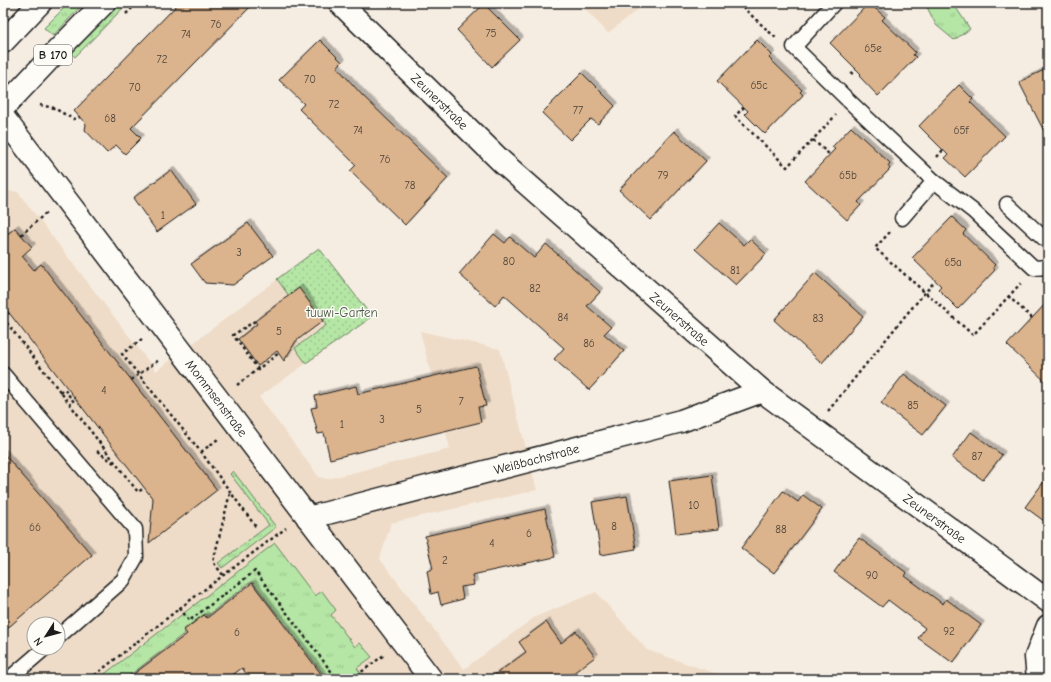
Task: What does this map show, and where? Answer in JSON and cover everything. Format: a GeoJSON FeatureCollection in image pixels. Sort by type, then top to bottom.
{"type":"FeatureCollection","features":[{"type":"Feature","properties":{"kind":"street"},"geometry":{"type":"LineString","coordinates":[[3,42],[40,3]]}},
{"type":"Feature","properties":{"kind":"street","name":"B 170"},"geometry":{"type":"LineString","coordinates":[[3,108],[104,3]]}},
{"type":"Feature","properties":{"kind":"street","name":"Zeunerstraße"},"geometry":{"type":"LineString","coordinates":[[340,3],[502,162],[762,391],[1048,601]]}},
{"type":"Feature","properties":{"kind":"street","name":"Mommsenstraße"},"geometry":{"type":"LineString","coordinates":[[3,117],[431,679]]}},
{"type":"Feature","properties":{"kind":"street","name":"Weißbachstraße"},"geometry":{"type":"LineString","coordinates":[[308,518],[680,420],[762,391]]}},
{"type":"Feature","properties":{"kind":"street"},"geometry":{"type":"LineString","coordinates":[[1038,679],[1036,657],[1048,626]]}},
{"type":"Feature","properties":{"kind":"lane"},"geometry":{"type":"LineString","coordinates":[[834,3],[794,47],[934,181],[1041,267]]}},
{"type":"Feature","properties":{"kind":"lane"},"geometry":{"type":"LineString","coordinates":[[902,218],[934,181]]}},
{"type":"Feature","properties":{"kind":"lane"},"geometry":{"type":"LineString","coordinates":[[1007,204],[1048,242]]}},
{"type":"Feature","properties":{"kind":"lane"},"geometry":{"type":"LineString","coordinates":[[3,374],[135,529],[136,557],[123,580],[66,630]]}},
{"type":"Feature","properties":{"kind":"lane"},"geometry":{"type":"LineString","coordinates":[[10,679],[36,656]]}},
{"type":"Feature","properties":{"kind":"path"},"geometry":{"type":"LineString","coordinates":[[738,3],[776,38],[794,47]]}},
{"type":"Feature","properties":{"kind":"path"},"geometry":{"type":"LineString","coordinates":[[44,100],[39,105],[54,108],[73,119],[80,118]]}},
{"type":"Feature","properties":{"kind":"path"},"geometry":{"type":"LineString","coordinates":[[744,107],[735,116],[787,167],[849,101]]}},
{"type":"Feature","properties":{"kind":"path"},"geometry":{"type":"LineString","coordinates":[[813,140],[830,155]]}},
{"type":"Feature","properties":{"kind":"path"},"geometry":{"type":"LineString","coordinates":[[21,235],[64,196]]}},
{"type":"Feature","properties":{"kind":"path"},"geometry":{"type":"LineString","coordinates":[[902,218],[875,248],[973,335],[1008,296],[1041,267]]}},
{"type":"Feature","properties":{"kind":"path"},"geometry":{"type":"LineString","coordinates":[[844,390],[935,281]]}},
{"type":"Feature","properties":{"kind":"path"},"geometry":{"type":"LineString","coordinates":[[1008,296],[1032,318]]}},
{"type":"Feature","properties":{"kind":"path"},"geometry":{"type":"LineString","coordinates":[[9,313],[3,318],[70,406],[138,492],[144,488]]}},
{"type":"Feature","properties":{"kind":"path"},"geometry":{"type":"LineString","coordinates":[[255,321],[233,335],[258,369],[279,353]]}},
{"type":"Feature","properties":{"kind":"path"},"geometry":{"type":"LineString","coordinates":[[160,324],[122,354],[201,452],[256,527]]}},
{"type":"Feature","properties":{"kind":"path"},"geometry":{"type":"LineString","coordinates":[[131,380],[139,376],[144,371]]}},
{"type":"Feature","properties":{"kind":"path"},"geometry":{"type":"LineString","coordinates":[[60,392],[64,389],[75,401],[70,406]]}},
{"type":"Feature","properties":{"kind":"path"},"geometry":{"type":"LineString","coordinates":[[223,576],[213,562],[230,492]]}},
{"type":"Feature","properties":{"kind":"path"},"geometry":{"type":"LineString","coordinates":[[90,679],[180,608],[286,528]]}},
{"type":"Feature","properties":{"kind":"path"},"geometry":{"type":"LineString","coordinates":[[180,608],[189,621],[255,571],[337,679]]}},
{"type":"Feature","properties":{"kind":"path"},"geometry":{"type":"LineString","coordinates":[[352,679],[360,673]]}},
{"type":"Feature","properties":{"kind":"path"},"geometry":{"type":"LineString","coordinates":[[234,674],[237,679]]}},
{"type":"Feature","properties":{"kind":"shaded area"},"geometry":{"type":"Polygon","coordinates":[[[579,3],[646,3],[608,33],[579,3]]]}},
{"type":"Feature","properties":{"kind":"shaded area"},"geometry":{"type":"Polygon","coordinates":[[[8,191],[18,192],[156,371],[319,248],[372,317],[259,397],[319,477],[327,479],[450,449],[420,331],[500,349],[537,490],[391,523],[380,559],[464,669],[535,617],[596,592],[647,650],[732,679],[3,679],[3,197],[8,191]]]}},
{"type":"Feature","properties":{"kind":"green space"},"geometry":{"type":"Polygon","coordinates":[[[69,3],[84,3],[53,36],[44,28],[69,3]]]}},
{"type":"Feature","properties":{"kind":"green space"},"geometry":{"type":"Polygon","coordinates":[[[121,3],[128,3],[75,57],[71,53],[121,3]]]}},
{"type":"Feature","properties":{"kind":"green space"},"geometry":{"type":"Polygon","coordinates":[[[925,3],[953,3],[970,29],[954,40],[936,25],[925,3]]]}},
{"type":"Feature","properties":{"kind":"green space","name":"tuuwi-Garten"},"geometry":{"type":"Polygon","coordinates":[[[319,248],[372,317],[306,363],[295,348],[326,325],[299,289],[289,296],[277,279],[319,248]]]}},
{"type":"Feature","properties":{"kind":"green space"},"geometry":{"type":"Polygon","coordinates":[[[233,471],[276,527],[222,568],[218,563],[269,525],[230,474],[233,471]]]}},
{"type":"Feature","properties":{"kind":"green space"},"geometry":{"type":"Polygon","coordinates":[[[275,543],[315,596],[322,591],[336,610],[331,615],[355,647],[360,643],[372,657],[357,668],[365,679],[327,679],[252,581],[207,616],[205,614],[183,630],[185,633],[125,679],[98,679],[275,543]]]}},
{"type":"Feature","properties":{"kind":"building"},"geometry":{"type":"Polygon","coordinates":[[[179,3],[254,3],[131,128],[141,138],[125,154],[116,145],[107,153],[85,130],[86,124],[74,111],[179,3]]]}},
{"type":"Feature","properties":{"kind":"building"},"geometry":{"type":"Polygon","coordinates":[[[869,3],[885,17],[882,20],[915,52],[913,55],[916,57],[878,96],[859,76],[861,74],[830,43],[869,3]]]}},
{"type":"Feature","properties":{"kind":"building"},"geometry":{"type":"Polygon","coordinates":[[[484,4],[520,40],[492,67],[457,30],[484,4]]]}},
{"type":"Feature","properties":{"kind":"building"},"geometry":{"type":"Polygon","coordinates":[[[320,40],[342,62],[337,67],[362,95],[448,178],[405,225],[350,171],[356,165],[299,109],[304,104],[279,80],[320,40]]]}},
{"type":"Feature","properties":{"kind":"building"},"geometry":{"type":"Polygon","coordinates":[[[757,40],[772,55],[769,58],[802,90],[800,92],[803,95],[765,134],[745,114],[748,111],[717,81],[757,40]]]}},
{"type":"Feature","properties":{"kind":"building"},"geometry":{"type":"Polygon","coordinates":[[[1048,68],[1048,139],[1019,82],[1048,68]]]}},
{"type":"Feature","properties":{"kind":"building"},"geometry":{"type":"Polygon","coordinates":[[[582,73],[615,106],[598,124],[591,119],[570,140],[542,113],[582,73]]]}},
{"type":"Feature","properties":{"kind":"building"},"geometry":{"type":"Polygon","coordinates":[[[959,85],[973,99],[970,102],[1005,136],[965,177],[945,158],[948,155],[919,126],[959,85]]]}},
{"type":"Feature","properties":{"kind":"building"},"geometry":{"type":"Polygon","coordinates":[[[851,127],[890,163],[888,166],[890,169],[858,202],[861,205],[847,220],[805,181],[835,149],[832,147],[851,127]]]}},
{"type":"Feature","properties":{"kind":"building"},"geometry":{"type":"Polygon","coordinates":[[[674,131],[706,161],[651,220],[619,190],[674,131]]]}},
{"type":"Feature","properties":{"kind":"building"},"geometry":{"type":"Polygon","coordinates":[[[171,170],[196,204],[157,232],[133,198],[171,170]]]}},
{"type":"Feature","properties":{"kind":"building"},"geometry":{"type":"Polygon","coordinates":[[[952,217],[966,230],[963,234],[995,265],[993,267],[995,270],[958,309],[938,289],[941,286],[912,258],[952,217]]]}},
{"type":"Feature","properties":{"kind":"building"},"geometry":{"type":"Polygon","coordinates":[[[248,223],[273,256],[233,285],[205,283],[191,264],[248,223]]]}},
{"type":"Feature","properties":{"kind":"building"},"geometry":{"type":"Polygon","coordinates":[[[719,223],[744,245],[750,239],[766,254],[736,285],[695,249],[719,223]]]}},
{"type":"Feature","properties":{"kind":"building"},"geometry":{"type":"Polygon","coordinates":[[[15,228],[32,247],[22,256],[34,270],[41,264],[217,490],[149,543],[153,499],[3,305],[3,233],[5,236],[15,228]]]}},
{"type":"Feature","properties":{"kind":"building"},"geometry":{"type":"Polygon","coordinates":[[[494,234],[505,243],[510,237],[534,258],[546,244],[600,292],[587,306],[611,327],[604,334],[624,351],[589,390],[554,359],[564,348],[504,295],[495,306],[459,274],[494,234]]]}},
{"type":"Feature","properties":{"kind":"building"},"geometry":{"type":"Polygon","coordinates":[[[815,273],[863,316],[822,363],[774,320],[815,273]]]}},
{"type":"Feature","properties":{"kind":"building"},"geometry":{"type":"Polygon","coordinates":[[[299,288],[323,321],[296,341],[284,361],[277,351],[258,366],[238,339],[257,324],[255,321],[299,288]]]}},
{"type":"Feature","properties":{"kind":"building"},"geometry":{"type":"Polygon","coordinates":[[[1048,301],[1048,384],[1007,345],[1048,301]]]}},
{"type":"Feature","properties":{"kind":"building"},"geometry":{"type":"Polygon","coordinates":[[[476,366],[486,406],[478,407],[481,422],[330,459],[324,433],[318,434],[311,408],[317,407],[315,396],[356,386],[358,394],[476,366]]]}},
{"type":"Feature","properties":{"kind":"building"},"geometry":{"type":"Polygon","coordinates":[[[904,374],[946,406],[923,435],[881,403],[904,374]]]}},
{"type":"Feature","properties":{"kind":"building"},"geometry":{"type":"Polygon","coordinates":[[[971,432],[1002,455],[983,480],[952,458],[971,432]]]}},
{"type":"Feature","properties":{"kind":"building"},"geometry":{"type":"Polygon","coordinates":[[[3,453],[92,555],[3,632],[3,453]]]}},
{"type":"Feature","properties":{"kind":"building"},"geometry":{"type":"Polygon","coordinates":[[[712,475],[719,529],[676,534],[669,481],[712,475]]]}},
{"type":"Feature","properties":{"kind":"building"},"geometry":{"type":"Polygon","coordinates":[[[1048,476],[1048,524],[1025,507],[1048,476]]]}},
{"type":"Feature","properties":{"kind":"building"},"geometry":{"type":"Polygon","coordinates":[[[783,491],[798,502],[803,495],[822,509],[774,573],[741,548],[783,491]]]}},
{"type":"Feature","properties":{"kind":"building"},"geometry":{"type":"Polygon","coordinates":[[[627,496],[636,549],[601,555],[592,502],[627,496]]]}},
{"type":"Feature","properties":{"kind":"building"},"geometry":{"type":"Polygon","coordinates":[[[545,509],[555,557],[472,575],[474,585],[461,587],[463,599],[441,605],[438,592],[431,594],[427,571],[433,569],[425,536],[545,509]]]}},
{"type":"Feature","properties":{"kind":"building"},"geometry":{"type":"Polygon","coordinates":[[[859,538],[907,573],[905,576],[943,604],[946,599],[981,625],[953,663],[918,638],[925,628],[888,600],[882,607],[834,572],[859,538]]]}},
{"type":"Feature","properties":{"kind":"building"},"geometry":{"type":"Polygon","coordinates":[[[252,583],[325,679],[250,679],[242,668],[227,679],[127,679],[187,634],[184,630],[204,615],[207,618],[252,583]]]}},
{"type":"Feature","properties":{"kind":"building"},"geometry":{"type":"Polygon","coordinates":[[[546,622],[561,643],[576,631],[595,657],[565,679],[489,679],[526,652],[519,642],[546,622]]]}}]}
